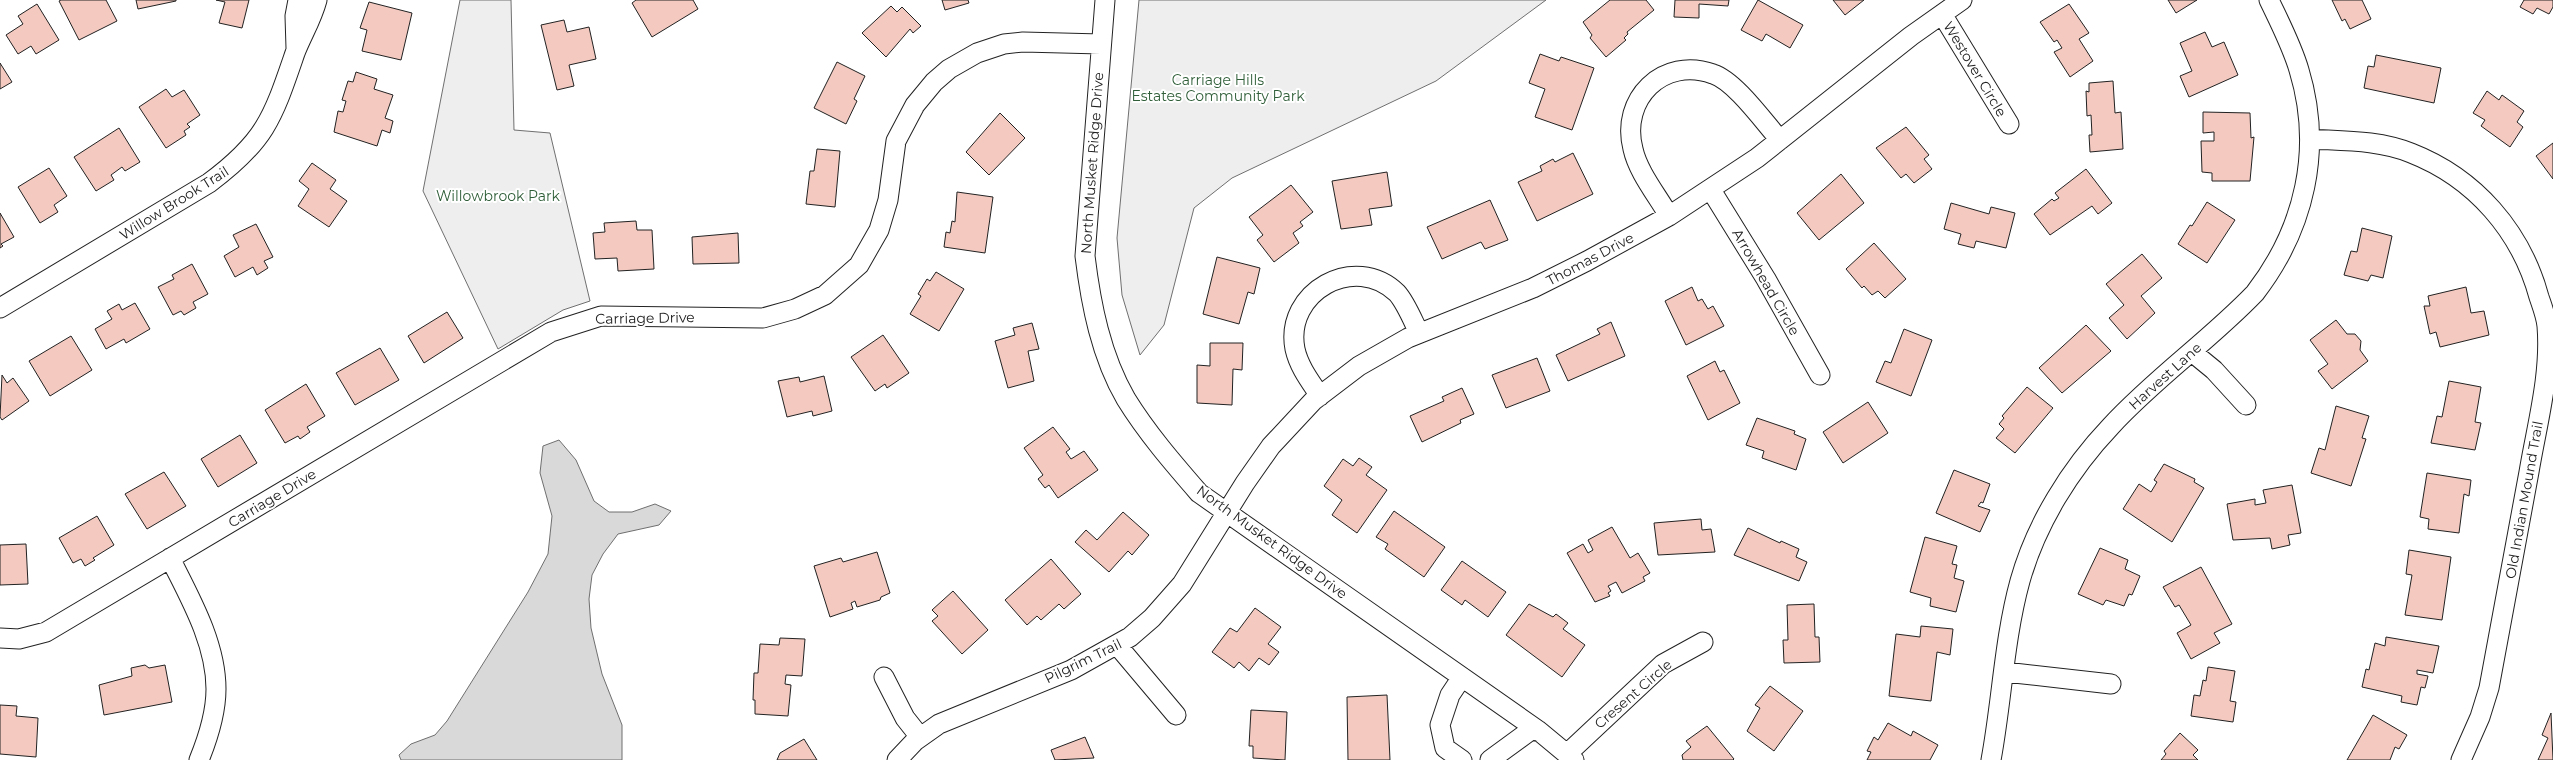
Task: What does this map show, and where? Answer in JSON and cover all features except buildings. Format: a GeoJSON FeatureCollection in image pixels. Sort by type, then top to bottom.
{"type":"FeatureCollection","features":[{"type":"Feature","properties":{"kind":"street","name":"Willow Brook Trail"},"geometry":{"type":"LineString","coordinates":[[296,51],[295,16],[298,0]]}},
{"type":"Feature","properties":{"kind":"street","name":"Willow Brook Trail"},"geometry":{"type":"LineString","coordinates":[[0,308],[209,183],[231,167],[267,128],[281,97],[296,51],[312,18],[317,0]]}},
{"type":"Feature","properties":{"kind":"street","name":"North Musket Ridge Drive"},"geometry":{"type":"LineString","coordinates":[[1105,0],[1085,256],[1090,297],[1100,337],[1126,398],[1159,447],[1200,493],[1538,731],[1570,757]]}},
{"type":"Feature","properties":{"kind":"street","name":"Thomas Drive"},"geometry":{"type":"LineString","coordinates":[[1228,512],[1271,446],[1320,396],[1359,366],[1420,333],[1533,288],[1596,257],[1669,216],[1711,190],[1780,140],[1962,0]]}},
{"type":"Feature","properties":{"kind":"street","name":"Harvest Lane"},"geometry":{"type":"LineString","coordinates":[[1991,760],[2020,580],[2043,522],[2053,504],[2085,455],[2112,425],[2255,293],[2283,253],[2302,207],[2307,182],[2310,139],[2307,98],[2299,68],[2269,0]]}},
{"type":"Feature","properties":{"kind":"street","name":"Westover Circle"},"geometry":{"type":"LineString","coordinates":[[1942,14],[2009,124]]}},
{"type":"Feature","properties":{"kind":"street","name":"Carriage Drive"},"geometry":{"type":"LineString","coordinates":[[0,638],[19,639],[46,632],[551,332],[601,316],[763,318],[796,309],[825,295],[859,265],[879,230],[888,200],[896,141],[914,105],[934,82],[976,53],[1004,44],[1023,42],[1101,44]]}},
{"type":"Feature","properties":{"kind":"street"},"geometry":{"type":"LineString","coordinates":[[1669,216],[1638,163],[1632,148],[1631,131],[1639,96],[1654,81],[1671,73],[1689,70],[1714,74],[1741,94],[1780,140]]}},
{"type":"Feature","properties":{"kind":"street","name":"Old Indian Mound Trail"},"geometry":{"type":"LineString","coordinates":[[2310,139],[2360,142],[2390,147],[2410,152],[2454,175],[2488,205],[2513,236],[2533,273],[2546,324],[2546,380],[2489,688],[2480,717],[2461,760]]}},
{"type":"Feature","properties":{"kind":"street","name":"Arrowhead Circle"},"geometry":{"type":"LineString","coordinates":[[1711,190],[1766,279],[1820,375]]}},
{"type":"Feature","properties":{"kind":"street"},"geometry":{"type":"LineString","coordinates":[[1320,396],[1302,369],[1295,347],[1295,339],[1299,316],[1308,298],[1325,284],[1340,277],[1357,275],[1382,283],[1398,294],[1420,333]]}},
{"type":"Feature","properties":{"kind":"street"},"geometry":{"type":"LineString","coordinates":[[2192,352],[2214,370],[2246,405]]}},
{"type":"Feature","properties":{"kind":"street","name":"Pilgrim Trail"},"geometry":{"type":"LineString","coordinates":[[897,760],[920,737],[939,724],[1071,670],[1117,645],[1152,618],[1182,584],[1228,512]]}},
{"type":"Feature","properties":{"kind":"street"},"geometry":{"type":"LineString","coordinates":[[170,558],[192,601],[212,659],[216,689],[211,724],[199,760]]}},
{"type":"Feature","properties":{"kind":"street","name":"Cresent Circle"},"geometry":{"type":"LineString","coordinates":[[1570,757],[1663,664],[1704,642]]}},
{"type":"Feature","properties":{"kind":"street"},"geometry":{"type":"LineString","coordinates":[[1117,645],[1176,715]]}},
{"type":"Feature","properties":{"kind":"street"},"geometry":{"type":"LineString","coordinates":[[2005,672],[2111,684]]}},
{"type":"Feature","properties":{"kind":"street"},"geometry":{"type":"LineString","coordinates":[[884,677],[906,718],[920,737]]}},
{"type":"Feature","properties":{"kind":"street"},"geometry":{"type":"LineString","coordinates":[[1462,677],[1450,695],[1440,725],[1446,748],[1462,760]]}},
{"type":"Feature","properties":{"kind":"street"},"geometry":{"type":"LineString","coordinates":[[1490,760],[1531,730],[1538,731]]}},
{"type":"Feature","properties":{"kind":"green space","name":"Willowbrook Park"},"geometry":{"type":"Polygon","coordinates":[[[460,0],[511,0],[514,130],[550,133],[590,301],[563,310],[498,349],[423,191],[460,0]]]}},
{"type":"Feature","properties":{"kind":"green space","name":"Carriage Hills Estates Community Park"},"geometry":{"type":"Polygon","coordinates":[[[1139,0],[1546,0],[1436,81],[1232,178],[1194,208],[1164,325],[1140,355],[1122,295],[1117,238],[1139,0]]]}},
{"type":"Feature","properties":{"kind":"shaded area"},"geometry":{"type":"Polygon","coordinates":[[[559,440],[576,460],[594,501],[609,512],[632,512],[655,504],[671,511],[659,525],[618,534],[603,554],[592,575],[589,599],[591,628],[602,674],[622,725],[622,760],[401,760],[399,755],[411,744],[435,735],[447,721],[528,592],[548,554],[552,516],[540,473],[543,446],[559,440]]]}}]}
